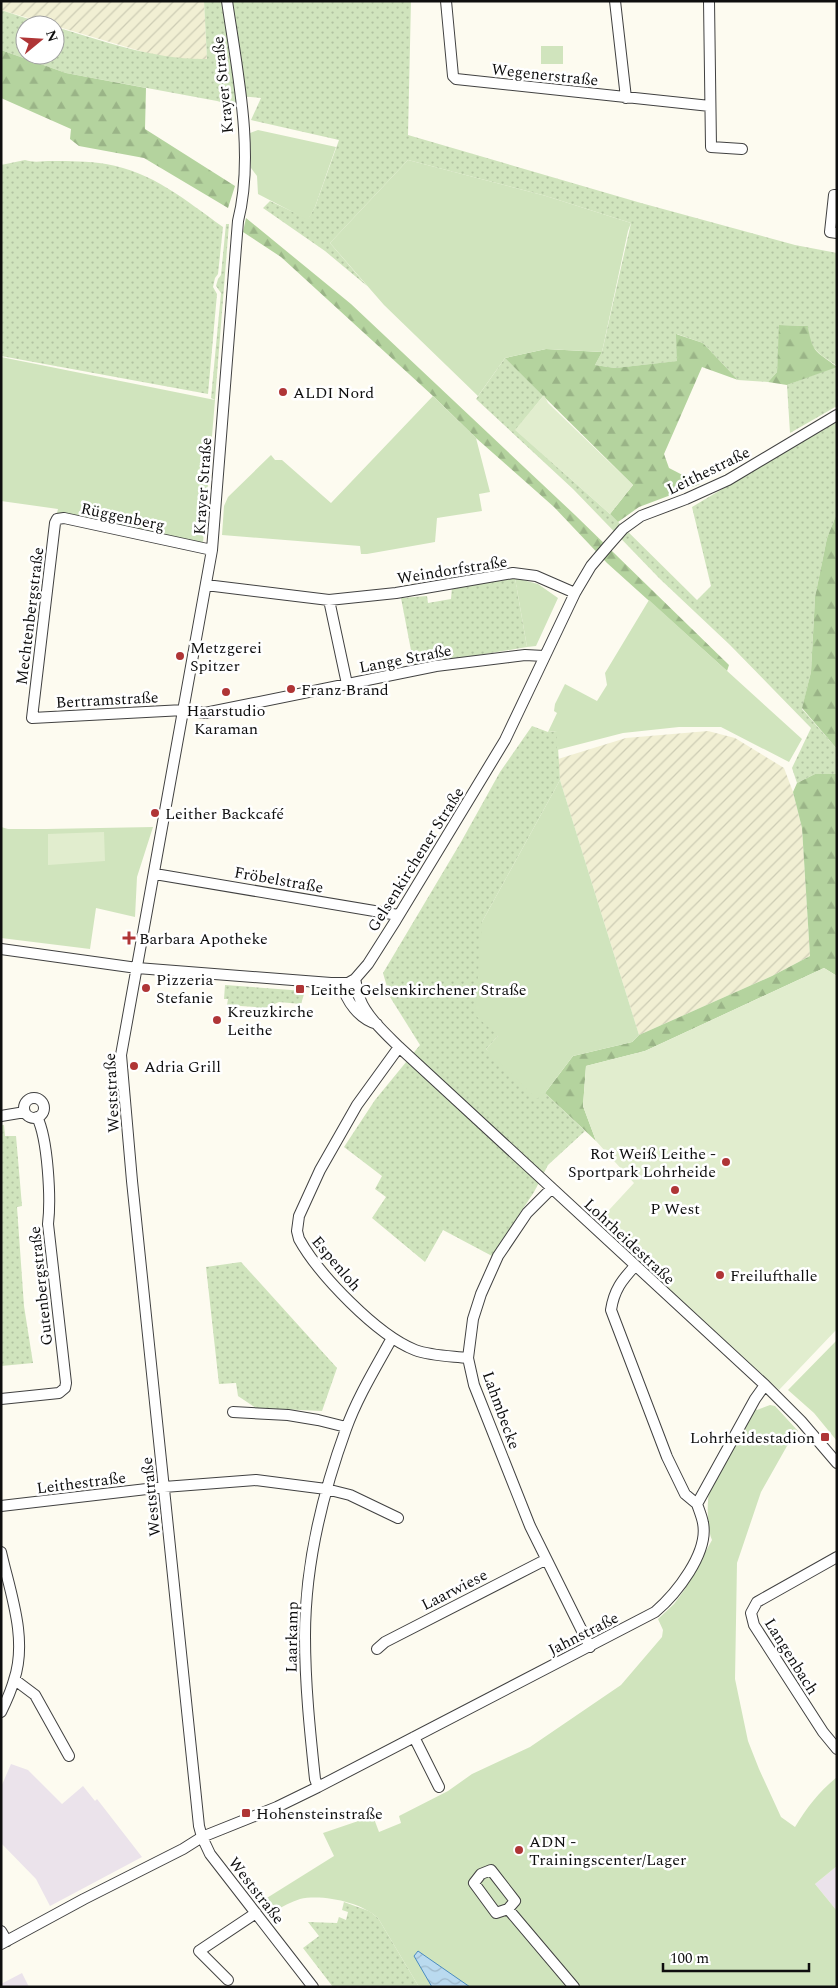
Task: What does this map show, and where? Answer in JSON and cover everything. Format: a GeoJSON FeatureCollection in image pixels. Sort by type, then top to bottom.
{"type":"FeatureCollection","features":[{"type":"Feature","properties":{"kind":"street","name":"Krayer Straße"},"geometry":{"type":"LineString","coordinates":[[138,968],[212,550],[237,230],[246,181],[241,104],[227,1]]}},
{"type":"Feature","properties":{"kind":"street","name":"Wegenerstraße"},"geometry":{"type":"LineString","coordinates":[[446,1],[453,76],[456,79],[710,106]]}},
{"type":"Feature","properties":{"kind":"street"},"geometry":{"type":"LineString","coordinates":[[615,1],[626,98]]}},
{"type":"Feature","properties":{"kind":"street"},"geometry":{"type":"LineString","coordinates":[[709,1],[711,147],[742,149]]}},
{"type":"Feature","properties":{"kind":"street"},"geometry":{"type":"LineString","coordinates":[[837,195],[834,195],[830,232],[837,233]]}},
{"type":"Feature","properties":{"kind":"street","name":"Leithestraße"},"geometry":{"type":"LineString","coordinates":[[598,558],[624,529],[641,516],[728,480],[837,415]]}},
{"type":"Feature","properties":{"kind":"street","name":"Rüggenberg"},"geometry":{"type":"LineString","coordinates":[[58,519],[64,518],[212,550]]}},
{"type":"Feature","properties":{"kind":"street","name":"Mechtenbergstraße"},"geometry":{"type":"LineString","coordinates":[[32,718],[55,523],[58,519]]}},
{"type":"Feature","properties":{"kind":"street","name":"Gelsenkirchener Straße"},"geometry":{"type":"LineString","coordinates":[[1,950],[138,968],[342,984],[355,979],[368,964],[505,740],[575,593],[598,558]]}},
{"type":"Feature","properties":{"kind":"street","name":"Weindorfstraße"},"geometry":{"type":"LineString","coordinates":[[206,585],[329,600],[396,593],[513,573],[544,578],[575,593]]}},
{"type":"Feature","properties":{"kind":"street"},"geometry":{"type":"LineString","coordinates":[[329,600],[347,684]]}},
{"type":"Feature","properties":{"kind":"street","name":"Lange Straße"},"geometry":{"type":"LineString","coordinates":[[184,710],[205,713],[436,666],[525,654],[544,656]]}},
{"type":"Feature","properties":{"kind":"street","name":"Bertramstraße"},"geometry":{"type":"LineString","coordinates":[[32,718],[184,710]]}},
{"type":"Feature","properties":{"kind":"street","name":"Fröbelstraße"},"geometry":{"type":"LineString","coordinates":[[154,874],[398,916]]}},
{"type":"Feature","properties":{"kind":"street","name":"Weststraße"},"geometry":{"type":"LineString","coordinates":[[138,968],[121,1055],[132,1181],[197,1809],[202,1837],[213,1858],[313,1987]]}},
{"type":"Feature","properties":{"kind":"street","name":"Lohrheidestraße"},"geometry":{"type":"LineString","coordinates":[[355,979],[360,1000],[377,1024],[551,1189],[765,1385],[801,1421],[837,1463]]}},
{"type":"Feature","properties":{"kind":"street","name":"Lohrheidestraße"},"geometry":{"type":"LineString","coordinates":[[342,984],[345,995],[352,1005],[367,1021],[377,1024]]}},
{"type":"Feature","properties":{"kind":"street","name":"Espenloh"},"geometry":{"type":"LineString","coordinates":[[399,1046],[357,1105],[320,1170],[299,1216],[297,1231],[302,1245],[336,1288],[392,1338],[415,1350],[431,1354],[468,1358]]}},
{"type":"Feature","properties":{"kind":"street","name":"Gutenbergstraße"},"geometry":{"type":"LineString","coordinates":[[1,1116],[25,1112],[25,1103],[28,1100],[37,1099],[43,1107],[40,1115],[37,1117],[42,1129],[46,1164],[50,1206],[48,1224],[66,1383],[65,1388],[59,1393],[1,1399]]}},
{"type":"Feature","properties":{"kind":"street"},"geometry":{"type":"LineString","coordinates":[[25,1112],[30,1117],[37,1117]]}},
{"type":"Feature","properties":{"kind":"street","name":"Lahmbecke"},"geometry":{"type":"LineString","coordinates":[[551,1189],[527,1213],[498,1256],[481,1294],[473,1319],[468,1358],[474,1385],[530,1526],[545,1560],[590,1647]]}},
{"type":"Feature","properties":{"kind":"street","name":"Jahnstraße"},"geometry":{"type":"LineString","coordinates":[[202,1837],[277,1807],[318,1787],[590,1647],[654,1612],[677,1589],[691,1570],[702,1538],[704,1524],[697,1504],[685,1494],[667,1457],[611,1310],[618,1284],[635,1266]]}},
{"type":"Feature","properties":{"kind":"street","name":"Laarkamp"},"geometry":{"type":"LineString","coordinates":[[318,1787],[315,1779],[310,1727],[305,1634],[307,1590],[314,1543],[326,1489],[346,1427],[392,1338]]}},
{"type":"Feature","properties":{"kind":"street"},"geometry":{"type":"LineString","coordinates":[[697,1504],[755,1399],[765,1385]]}},
{"type":"Feature","properties":{"kind":"street"},"geometry":{"type":"LineString","coordinates":[[233,1412],[296,1416],[346,1427]]}},
{"type":"Feature","properties":{"kind":"street"},"geometry":{"type":"LineString","coordinates":[[164,1487],[256,1480],[326,1489],[361,1499],[398,1518]]}},
{"type":"Feature","properties":{"kind":"street","name":"Leithestraße"},"geometry":{"type":"LineString","coordinates":[[1,1506],[164,1487]]}},
{"type":"Feature","properties":{"kind":"street"},"geometry":{"type":"LineString","coordinates":[[1,1552],[19,1634],[19,1656],[15,1680],[1,1712]]}},
{"type":"Feature","properties":{"kind":"street","name":"Langenbach"},"geometry":{"type":"LineString","coordinates":[[837,1557],[757,1602],[751,1614],[754,1625],[823,1732],[837,1749]]}},
{"type":"Feature","properties":{"kind":"street","name":"Laarwiese"},"geometry":{"type":"LineString","coordinates":[[377,1648],[385,1642],[545,1560]]}},
{"type":"Feature","properties":{"kind":"street"},"geometry":{"type":"LineString","coordinates":[[15,1680],[34,1695],[70,1756]]}},
{"type":"Feature","properties":{"kind":"street"},"geometry":{"type":"LineString","coordinates":[[414,1737],[439,1787]]}},
{"type":"Feature","properties":{"kind":"street"},"geometry":{"type":"LineString","coordinates":[[1,1931],[4,1943],[183,1849],[202,1837]]}},
{"type":"Feature","properties":{"kind":"street"},"geometry":{"type":"LineString","coordinates":[[508,1909],[574,1987]]}},
{"type":"Feature","properties":{"kind":"street"},"geometry":{"type":"LineString","coordinates":[[228,1980],[199,1951],[256,1913]]}},
{"type":"Feature","properties":{"kind":"shaded area"},"geometry":{"type":"Polygon","coordinates":[[[1,1],[204,1],[207,59],[157,56],[65,29],[65,15],[18,15],[1,10],[1,1]]]}},
{"type":"Feature","properties":{"kind":"shaded area"},"geometry":{"type":"Polygon","coordinates":[[[708,731],[735,738],[784,768],[793,792],[802,828],[810,956],[772,976],[639,1035],[560,780],[558,759],[626,738],[708,731]]]}},
{"type":"Feature","properties":{"kind":"shaded area"},"geometry":{"type":"Polygon","coordinates":[[[11,1764],[28,1770],[62,1804],[83,1786],[95,1801],[97,1799],[142,1857],[50,1906],[36,1879],[1,1843],[1,1787],[11,1764]]]}},
{"type":"Feature","properties":{"kind":"shaded area"},"geometry":{"type":"Polygon","coordinates":[[[837,1866],[837,1911],[815,1884],[837,1866]]]}},
{"type":"Feature","properties":{"kind":"shaded area"},"geometry":{"type":"Polygon","coordinates":[[[22,1973],[29,1987],[1,1987],[1,1984],[22,1973]]]}},
{"type":"Feature","properties":{"kind":"green space"},"geometry":{"type":"Polygon","coordinates":[[[204,1],[411,1],[408,135],[641,203],[795,245],[837,253],[837,366],[821,355],[810,344],[808,326],[780,325],[777,372],[768,382],[738,380],[703,343],[677,334],[678,361],[615,368],[595,365],[602,352],[631,223],[546,196],[408,160],[330,243],[367,286],[325,251],[263,208],[270,201],[308,219],[315,207],[339,140],[251,120],[261,98],[240,96],[241,108],[217,101],[66,73],[43,65],[65,65],[65,30],[149,53],[207,59],[204,1]]]}},
{"type":"Feature","properties":{"kind":"green space"},"geometry":{"type":"Polygon","coordinates":[[[1,10],[16,15],[15,55],[1,50],[1,10]]]}},
{"type":"Feature","properties":{"kind":"green space"},"geometry":{"type":"Polygon","coordinates":[[[541,46],[563,46],[563,64],[541,64],[541,46]]]}},
{"type":"Feature","properties":{"kind":"green space"},"geometry":{"type":"Polygon","coordinates":[[[1,50],[15,55],[15,65],[43,65],[66,73],[146,88],[145,129],[235,186],[228,208],[144,158],[79,146],[70,139],[71,129],[1,98],[1,50]]]}},
{"type":"Feature","properties":{"kind":"green space"},"geometry":{"type":"Polygon","coordinates":[[[258,130],[336,147],[315,207],[308,220],[258,194],[257,176],[251,168],[250,133],[258,130]]]}},
{"type":"Feature","properties":{"kind":"green space"},"geometry":{"type":"Polygon","coordinates":[[[25,160],[35,162],[92,162],[139,173],[182,197],[223,227],[218,274],[213,287],[217,294],[208,394],[1,356],[1,165],[25,160]]]}},
{"type":"Feature","properties":{"kind":"green space"},"geometry":{"type":"Polygon","coordinates":[[[408,160],[546,196],[631,223],[602,352],[546,349],[505,358],[478,396],[384,305],[330,243],[408,160]]]}},
{"type":"Feature","properties":{"kind":"green space"},"geometry":{"type":"Polygon","coordinates":[[[246,218],[351,304],[575,515],[729,665],[727,671],[607,563],[554,507],[476,438],[433,396],[281,257],[243,232],[246,218]]]}},
{"type":"Feature","properties":{"kind":"green space"},"geometry":{"type":"Polygon","coordinates":[[[226,224],[229,224],[215,400],[211,398],[221,293],[216,286],[221,275],[226,224]]]}},
{"type":"Feature","properties":{"kind":"green space"},"geometry":{"type":"Polygon","coordinates":[[[779,325],[808,326],[811,342],[816,351],[837,367],[787,385],[768,382],[777,372],[779,325]]]}},
{"type":"Feature","properties":{"kind":"green space"},"geometry":{"type":"Polygon","coordinates":[[[676,334],[703,343],[738,380],[702,367],[664,454],[669,468],[700,484],[639,507],[618,522],[610,514],[633,485],[505,358],[546,349],[602,352],[595,365],[615,368],[677,361],[676,334]]]}},
{"type":"Feature","properties":{"kind":"green space"},"geometry":{"type":"Polygon","coordinates":[[[1,357],[215,400],[203,543],[57,513],[58,509],[1,501],[1,357]]]}},
{"type":"Feature","properties":{"kind":"green space"},"geometry":{"type":"Polygon","coordinates":[[[505,358],[544,395],[516,430],[610,514],[697,600],[711,586],[692,507],[837,421],[837,513],[827,538],[815,597],[811,672],[802,709],[837,749],[837,774],[815,774],[797,783],[792,768],[811,728],[730,645],[660,579],[573,489],[476,399],[505,358]]]}},
{"type":"Feature","properties":{"kind":"green space"},"geometry":{"type":"Polygon","coordinates":[[[837,366],[837,406],[790,433],[787,385],[837,366]]]}},
{"type":"Feature","properties":{"kind":"green space"},"geometry":{"type":"Polygon","coordinates":[[[544,395],[548,403],[633,485],[610,514],[515,430],[544,395]]]}},
{"type":"Feature","properties":{"kind":"green space"},"geometry":{"type":"Polygon","coordinates":[[[433,396],[476,438],[490,492],[479,494],[482,511],[437,518],[435,542],[361,554],[360,546],[222,535],[224,506],[228,497],[271,455],[275,460],[282,460],[331,503],[433,396]]]}},
{"type":"Feature","properties":{"kind":"green space"},"geometry":{"type":"Polygon","coordinates":[[[837,513],[837,749],[802,708],[811,672],[815,597],[827,538],[837,513]]]}},
{"type":"Feature","properties":{"kind":"green space"},"geometry":{"type":"Polygon","coordinates":[[[515,578],[527,647],[414,666],[401,598],[427,596],[428,603],[451,599],[452,587],[515,578]]]}},
{"type":"Feature","properties":{"kind":"green space"},"geometry":{"type":"Polygon","coordinates":[[[515,578],[538,584],[558,598],[536,646],[527,647],[515,578]]]}},
{"type":"Feature","properties":{"kind":"green space"},"geometry":{"type":"Polygon","coordinates":[[[649,600],[802,739],[789,762],[721,727],[679,727],[623,733],[557,750],[557,731],[548,732],[557,713],[554,711],[555,704],[565,684],[597,701],[607,685],[605,673],[649,600]]]}},
{"type":"Feature","properties":{"kind":"green space"},"geometry":{"type":"Polygon","coordinates":[[[532,726],[548,732],[557,731],[560,780],[482,922],[498,1036],[486,1049],[545,1093],[585,1131],[548,1165],[534,1192],[492,1256],[443,1230],[425,1262],[372,1218],[386,1197],[375,1189],[382,1176],[344,1147],[375,1100],[420,1045],[390,997],[383,973],[461,842],[500,772],[532,726]]]}},
{"type":"Feature","properties":{"kind":"green space"},"geometry":{"type":"Polygon","coordinates":[[[815,774],[837,774],[837,976],[824,968],[645,1051],[586,1066],[583,1106],[596,1141],[545,1093],[573,1056],[632,1042],[639,1035],[772,976],[810,956],[802,828],[793,792],[797,783],[815,774]]]}},
{"type":"Feature","properties":{"kind":"green space"},"geometry":{"type":"Polygon","coordinates":[[[560,780],[639,1035],[632,1042],[573,1056],[545,1093],[537,1099],[486,1049],[498,1036],[475,1015],[482,922],[560,780]]]}},
{"type":"Feature","properties":{"kind":"green space"},"geometry":{"type":"Polygon","coordinates":[[[1,827],[8,829],[46,829],[153,827],[137,877],[135,917],[96,908],[90,949],[1,938],[1,827]]]}},
{"type":"Feature","properties":{"kind":"green space"},"geometry":{"type":"Polygon","coordinates":[[[104,832],[105,861],[48,865],[48,834],[104,832]]]}},
{"type":"Feature","properties":{"kind":"green space","name":"Rot Weiß Leithe - Sportpark Lohrheide"},"geometry":{"type":"Polygon","coordinates":[[[824,968],[837,976],[837,1329],[779,1390],[597,1223],[634,1183],[596,1141],[583,1106],[586,1066],[645,1051],[824,968]]]}},
{"type":"Feature","properties":{"kind":"green space"},"geometry":{"type":"Polygon","coordinates":[[[225,985],[305,991],[301,1004],[279,1002],[261,1010],[255,1007],[227,1005],[228,999],[224,999],[225,985]]]}},
{"type":"Feature","properties":{"kind":"green space"},"geometry":{"type":"Polygon","coordinates":[[[1,1125],[4,1125],[5,1136],[16,1136],[22,1206],[17,1207],[24,1306],[33,1363],[1,1366],[1,1125]]]}},
{"type":"Feature","properties":{"kind":"green space"},"geometry":{"type":"Polygon","coordinates":[[[241,1262],[337,1368],[322,1411],[256,1408],[238,1396],[236,1383],[219,1384],[206,1267],[241,1262]]]}},
{"type":"Feature","properties":{"kind":"green space"},"geometry":{"type":"Polygon","coordinates":[[[837,1340],[837,1441],[814,1413],[788,1390],[837,1340]]]}},
{"type":"Feature","properties":{"kind":"green space"},"geometry":{"type":"Polygon","coordinates":[[[770,1405],[775,1406],[798,1431],[787,1446],[761,1492],[737,1563],[735,1679],[748,1741],[781,1817],[795,1827],[814,1800],[837,1777],[837,1866],[815,1884],[837,1911],[837,1987],[419,1987],[378,1918],[371,1912],[352,1904],[330,1899],[300,1899],[275,1911],[268,1902],[265,1904],[262,1901],[334,1856],[323,1833],[373,1816],[379,1832],[401,1823],[399,1816],[448,1791],[472,1774],[530,1747],[621,1685],[662,1637],[663,1630],[658,1619],[674,1604],[685,1589],[712,1540],[708,1516],[709,1492],[755,1408],[757,1410],[770,1405]]]}},
{"type":"Feature","properties":{"kind":"green space"},"geometry":{"type":"Polygon","coordinates":[[[344,1902],[369,1911],[378,1918],[419,1987],[333,1987],[303,1948],[319,1936],[308,1922],[337,1923],[339,1917],[346,1920],[348,1912],[342,1910],[344,1902]]]}},
{"type":"Feature","properties":{"kind":"water"},"geometry":{"type":"Polygon","coordinates":[[[418,1951],[470,1987],[432,1987],[414,1956],[418,1951]]]}},
{"type":"Feature","properties":{"kind":"place","name":"ALDI Nord"},"geometry":{"type":"Point","coordinates":[283,392]}},
{"type":"Feature","properties":{"kind":"place","name":"Metzgerei Spitzer"},"geometry":{"type":"Point","coordinates":[180,656]}},
{"type":"Feature","properties":{"kind":"place","name":"Franz Brand"},"geometry":{"type":"Point","coordinates":[291,689]}},
{"type":"Feature","properties":{"kind":"place","name":"Haarstudio Karaman"},"geometry":{"type":"Point","coordinates":[226,692]}},
{"type":"Feature","properties":{"kind":"place","name":"Leither Backcafé"},"geometry":{"type":"Point","coordinates":[155,813]}},
{"type":"Feature","properties":{"kind":"place","name":"Barbara Apotheke"},"geometry":{"type":"Point","coordinates":[129,938]}},
{"type":"Feature","properties":{"kind":"place","name":"Pizzeria Stefanie"},"geometry":{"type":"Point","coordinates":[146,988]}},
{"type":"Feature","properties":{"kind":"place","name":"Leithe Gelsenkirchener Straße"},"geometry":{"type":"Point","coordinates":[300,989]}},
{"type":"Feature","properties":{"kind":"place","name":"Kreuzkirche Leithe"},"geometry":{"type":"Point","coordinates":[217,1020]}},
{"type":"Feature","properties":{"kind":"place","name":"Adria Grill"},"geometry":{"type":"Point","coordinates":[134,1066]}},
{"type":"Feature","properties":{"kind":"place","name":"Rot Weiß Leithe - Sportpark Lohrheide"},"geometry":{"type":"Point","coordinates":[726,1162]}},
{"type":"Feature","properties":{"kind":"place","name":"P West"},"geometry":{"type":"Point","coordinates":[675,1190]}},
{"type":"Feature","properties":{"kind":"place","name":"Freilufthalle"},"geometry":{"type":"Point","coordinates":[720,1275]}},
{"type":"Feature","properties":{"kind":"place","name":"Lohrheidestadion"},"geometry":{"type":"Point","coordinates":[825,1437]}},
{"type":"Feature","properties":{"kind":"place","name":"Hohensteinstraße"},"geometry":{"type":"Point","coordinates":[246,1813]}},
{"type":"Feature","properties":{"kind":"place","name":"ADN - Trainingscenter/Lager"},"geometry":{"type":"Point","coordinates":[519,1850]}}]}
